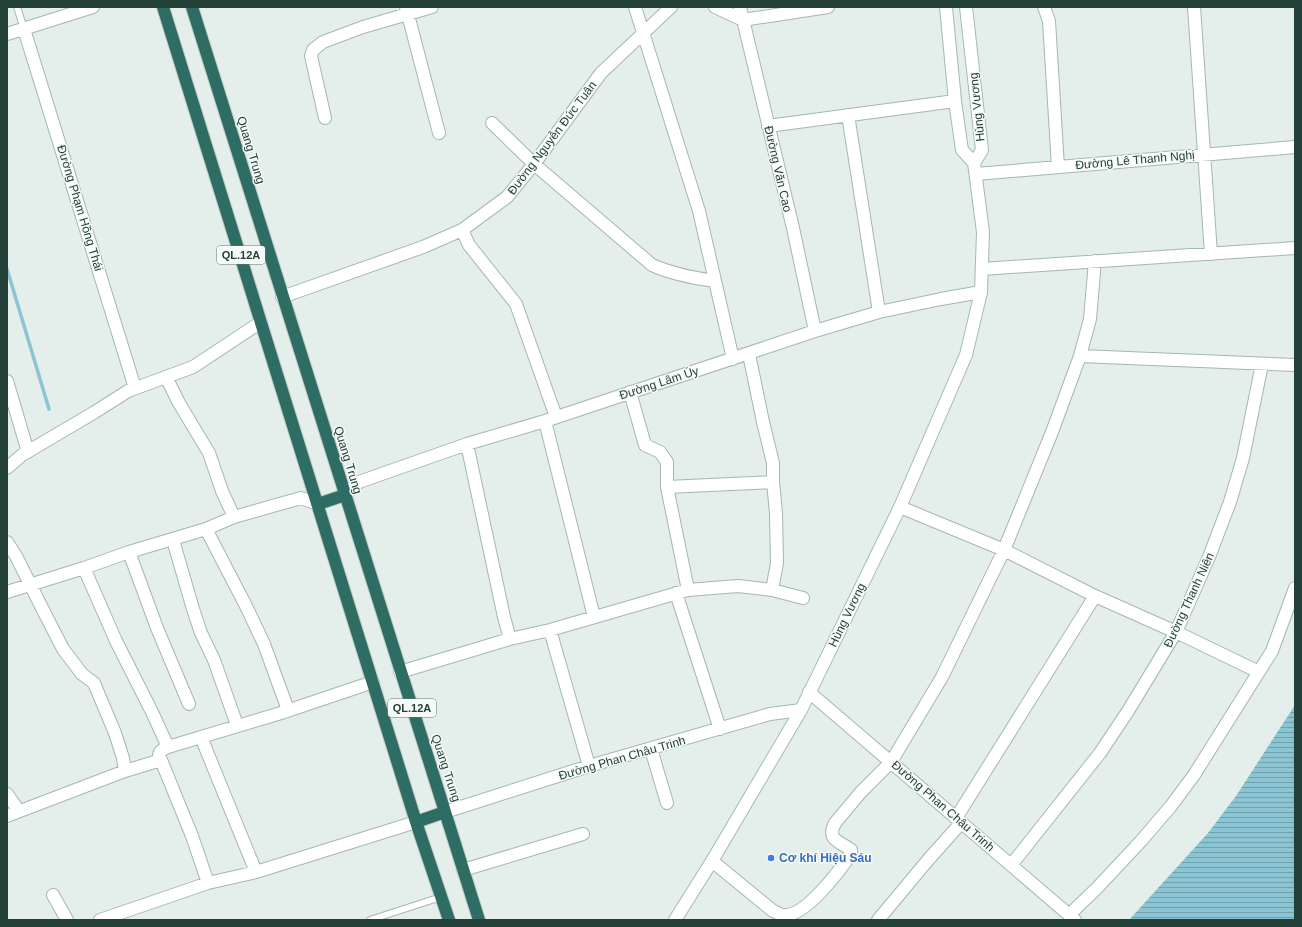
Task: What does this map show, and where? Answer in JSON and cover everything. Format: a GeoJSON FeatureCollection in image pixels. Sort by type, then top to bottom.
{"type":"FeatureCollection","features":[{"type":"Feature","properties":{"kind":"highway","name":"QL.12A"},"geometry":{"type":"LineString","coordinates":[[163,7],[416,822],[449,920]]}},
{"type":"Feature","properties":{"kind":"highway","name":"Quang Trung"},"geometry":{"type":"LineString","coordinates":[[192,7],[479,920]]}},
{"type":"Feature","properties":{"kind":"highway"},"geometry":{"type":"LineString","coordinates":[[318,504],[345,495]]}},
{"type":"Feature","properties":{"kind":"highway"},"geometry":{"type":"LineString","coordinates":[[416,822],[445,812]]}},
{"type":"Feature","properties":{"kind":"street"},"geometry":{"type":"LineString","coordinates":[[7,34],[93,7]]}},
{"type":"Feature","properties":{"kind":"street"},"geometry":{"type":"LineString","coordinates":[[325,118],[310,56],[313,50],[323,42],[407,10],[432,7]]}},
{"type":"Feature","properties":{"kind":"street"},"geometry":{"type":"LineString","coordinates":[[635,7],[699,211],[733,360]]}},
{"type":"Feature","properties":{"kind":"street","name":"Đường Nguyễn Đức Tuân"},"geometry":{"type":"LineString","coordinates":[[282,297],[423,247],[462,230],[507,197],[534,164],[601,73],[671,7]]}},
{"type":"Feature","properties":{"kind":"street"},"geometry":{"type":"LineString","coordinates":[[715,7],[743,20],[821,8]]}},
{"type":"Feature","properties":{"kind":"street","name":"Đường Văn Cao"},"geometry":{"type":"LineString","coordinates":[[740,7],[793,228],[815,331]]}},
{"type":"Feature","properties":{"kind":"street","name":"Hùng Vương"},"geometry":{"type":"LineString","coordinates":[[946,7],[955,101],[962,150],[975,168]]}},
{"type":"Feature","properties":{"kind":"street","name":"Hùng Vương"},"geometry":{"type":"LineString","coordinates":[[675,920],[712,861],[801,710],[900,507],[966,355],[981,292],[983,232],[975,168],[982,150],[966,7]]}},
{"type":"Feature","properties":{"kind":"street"},"geometry":{"type":"LineString","coordinates":[[1044,7],[1049,21],[1058,167]]}},
{"type":"Feature","properties":{"kind":"street"},"geometry":{"type":"LineString","coordinates":[[1194,7],[1210,254]]}},
{"type":"Feature","properties":{"kind":"street"},"geometry":{"type":"LineString","coordinates":[[407,10],[439,133]]}},
{"type":"Feature","properties":{"kind":"street","name":"Đường Phạm Hồng Thái"},"geometry":{"type":"LineString","coordinates":[[24,29],[135,388]]}},
{"type":"Feature","properties":{"kind":"street"},"geometry":{"type":"LineString","coordinates":[[768,126],[955,101]]}},
{"type":"Feature","properties":{"kind":"street"},"geometry":{"type":"LineString","coordinates":[[848,115],[878,312]]}},
{"type":"Feature","properties":{"kind":"street"},"geometry":{"type":"LineString","coordinates":[[492,123],[534,164],[652,265],[680,275],[715,281]]}},
{"type":"Feature","properties":{"kind":"street","name":"Đường Lê Thanh Nghị"},"geometry":{"type":"LineString","coordinates":[[975,168],[1058,167],[1295,147]]}},
{"type":"Feature","properties":{"kind":"street"},"geometry":{"type":"LineString","coordinates":[[462,230],[469,245],[516,304],[550,419],[594,617]]}},
{"type":"Feature","properties":{"kind":"street"},"geometry":{"type":"LineString","coordinates":[[982,269],[1295,248]]}},
{"type":"Feature","properties":{"kind":"street"},"geometry":{"type":"LineString","coordinates":[[712,861],[773,911],[781,915],[788,915],[805,907],[842,867],[851,854],[851,850],[849,848],[835,840],[833,837],[832,832],[835,823],[861,792],[891,762],[942,677],[1004,550],[1052,432],[1080,356],[1090,319],[1095,261]]}},
{"type":"Feature","properties":{"kind":"street","name":"Đường Lâm Úy"},"geometry":{"type":"LineString","coordinates":[[345,495],[359,482],[467,444],[733,360],[815,331],[878,312],[981,292]]}},
{"type":"Feature","properties":{"kind":"street"},"geometry":{"type":"LineString","coordinates":[[7,468],[28,452],[128,391],[193,367],[261,322]]}},
{"type":"Feature","properties":{"kind":"street"},"geometry":{"type":"LineString","coordinates":[[749,354],[773,464],[777,562],[772,590]]}},
{"type":"Feature","properties":{"kind":"street"},"geometry":{"type":"LineString","coordinates":[[1080,356],[1295,365]]}},
{"type":"Feature","properties":{"kind":"street","name":"Đường Thanh Niên"},"geometry":{"type":"LineString","coordinates":[[1012,864],[1100,753],[1128,711],[1176,632],[1209,557],[1230,502],[1242,458],[1262,364]]}},
{"type":"Feature","properties":{"kind":"street"},"geometry":{"type":"LineString","coordinates":[[166,377],[179,403],[209,453],[222,491],[234,517]]}},
{"type":"Feature","properties":{"kind":"street"},"geometry":{"type":"LineString","coordinates":[[7,381],[28,452]]}},
{"type":"Feature","properties":{"kind":"street"},"geometry":{"type":"LineString","coordinates":[[630,392],[645,445],[660,452],[667,462],[667,487],[682,592],[720,729]]}},
{"type":"Feature","properties":{"kind":"street"},"geometry":{"type":"LineString","coordinates":[[467,444],[510,639]]}},
{"type":"Feature","properties":{"kind":"street"},"geometry":{"type":"LineString","coordinates":[[667,487],[773,482]]}},
{"type":"Feature","properties":{"kind":"street"},"geometry":{"type":"LineString","coordinates":[[7,592],[129,552],[173,540],[206,529],[234,517],[301,498],[318,504]]}},
{"type":"Feature","properties":{"kind":"street"},"geometry":{"type":"LineString","coordinates":[[900,507],[1004,550],[1095,596],[1176,632],[1259,672]]}},
{"type":"Feature","properties":{"kind":"street"},"geometry":{"type":"LineString","coordinates":[[206,529],[264,644],[288,710]]}},
{"type":"Feature","properties":{"kind":"street"},"geometry":{"type":"LineString","coordinates":[[173,540],[201,633],[214,660],[237,725]]}},
{"type":"Feature","properties":{"kind":"street"},"geometry":{"type":"LineString","coordinates":[[7,542],[16,556],[63,649],[82,674],[94,683],[97,688],[115,733],[123,758],[125,771]]}},
{"type":"Feature","properties":{"kind":"street"},"geometry":{"type":"LineString","coordinates":[[129,552],[157,628],[189,704]]}},
{"type":"Feature","properties":{"kind":"street"},"geometry":{"type":"LineString","coordinates":[[84,568],[116,641],[152,712],[168,748]]}},
{"type":"Feature","properties":{"kind":"street"},"geometry":{"type":"LineString","coordinates":[[400,672],[510,639],[550,630],[682,592],[738,586],[772,590],[803,598]]}},
{"type":"Feature","properties":{"kind":"street"},"geometry":{"type":"LineString","coordinates":[[1072,918],[1171,806],[1194,775],[1272,651],[1295,588]]}},
{"type":"Feature","properties":{"kind":"street"},"geometry":{"type":"LineString","coordinates":[[884,918],[958,820],[1095,596]]}},
{"type":"Feature","properties":{"kind":"street"},"geometry":{"type":"LineString","coordinates":[[550,630],[589,766]]}},
{"type":"Feature","properties":{"kind":"street"},"geometry":{"type":"LineString","coordinates":[[208,883],[192,836],[161,760],[160,752],[201,736],[288,710],[373,682]]}},
{"type":"Feature","properties":{"kind":"street","name":"Đường Phan Châu Trinh"},"geometry":{"type":"LineString","coordinates":[[809,692],[958,820],[1012,864],[1072,918]]}},
{"type":"Feature","properties":{"kind":"street","name":"Đường Phan Châu Trinh"},"geometry":{"type":"LineString","coordinates":[[445,812],[589,766],[770,714],[801,710]]}},
{"type":"Feature","properties":{"kind":"street"},"geometry":{"type":"LineString","coordinates":[[201,736],[256,872]]}},
{"type":"Feature","properties":{"kind":"street"},"geometry":{"type":"LineString","coordinates":[[652,749],[667,803]]}},
{"type":"Feature","properties":{"kind":"street"},"geometry":{"type":"LineString","coordinates":[[7,816],[125,771],[161,760]]}},
{"type":"Feature","properties":{"kind":"street"},"geometry":{"type":"LineString","coordinates":[[7,794],[19,811]]}},
{"type":"Feature","properties":{"kind":"street"},"geometry":{"type":"LineString","coordinates":[[100,920],[208,883],[256,872],[416,822]]}},
{"type":"Feature","properties":{"kind":"street"},"geometry":{"type":"LineString","coordinates":[[463,870],[583,834]]}},
{"type":"Feature","properties":{"kind":"street"},"geometry":{"type":"LineString","coordinates":[[53,895],[67,920]]}},
{"type":"Feature","properties":{"kind":"lane"},"geometry":{"type":"LineString","coordinates":[[17,7],[24,29]]}},
{"type":"Feature","properties":{"kind":"lane"},"geometry":{"type":"LineString","coordinates":[[370,920],[441,897]]}},
{"type":"Feature","properties":{"kind":"water"},"geometry":{"type":"Polygon","coordinates":[[[1295,705],[1295,920],[1129,920],[1208,833],[1236,796],[1295,705]]]}},
{"type":"Feature","properties":{"kind":"waterway"},"geometry":{"type":"LineString","coordinates":[[7,269],[49,409]]}},
{"type":"Feature","properties":{"kind":"place","name":"Cơ khí Hiệu Sáu"},"geometry":{"type":"Point","coordinates":[771,858]}}]}
